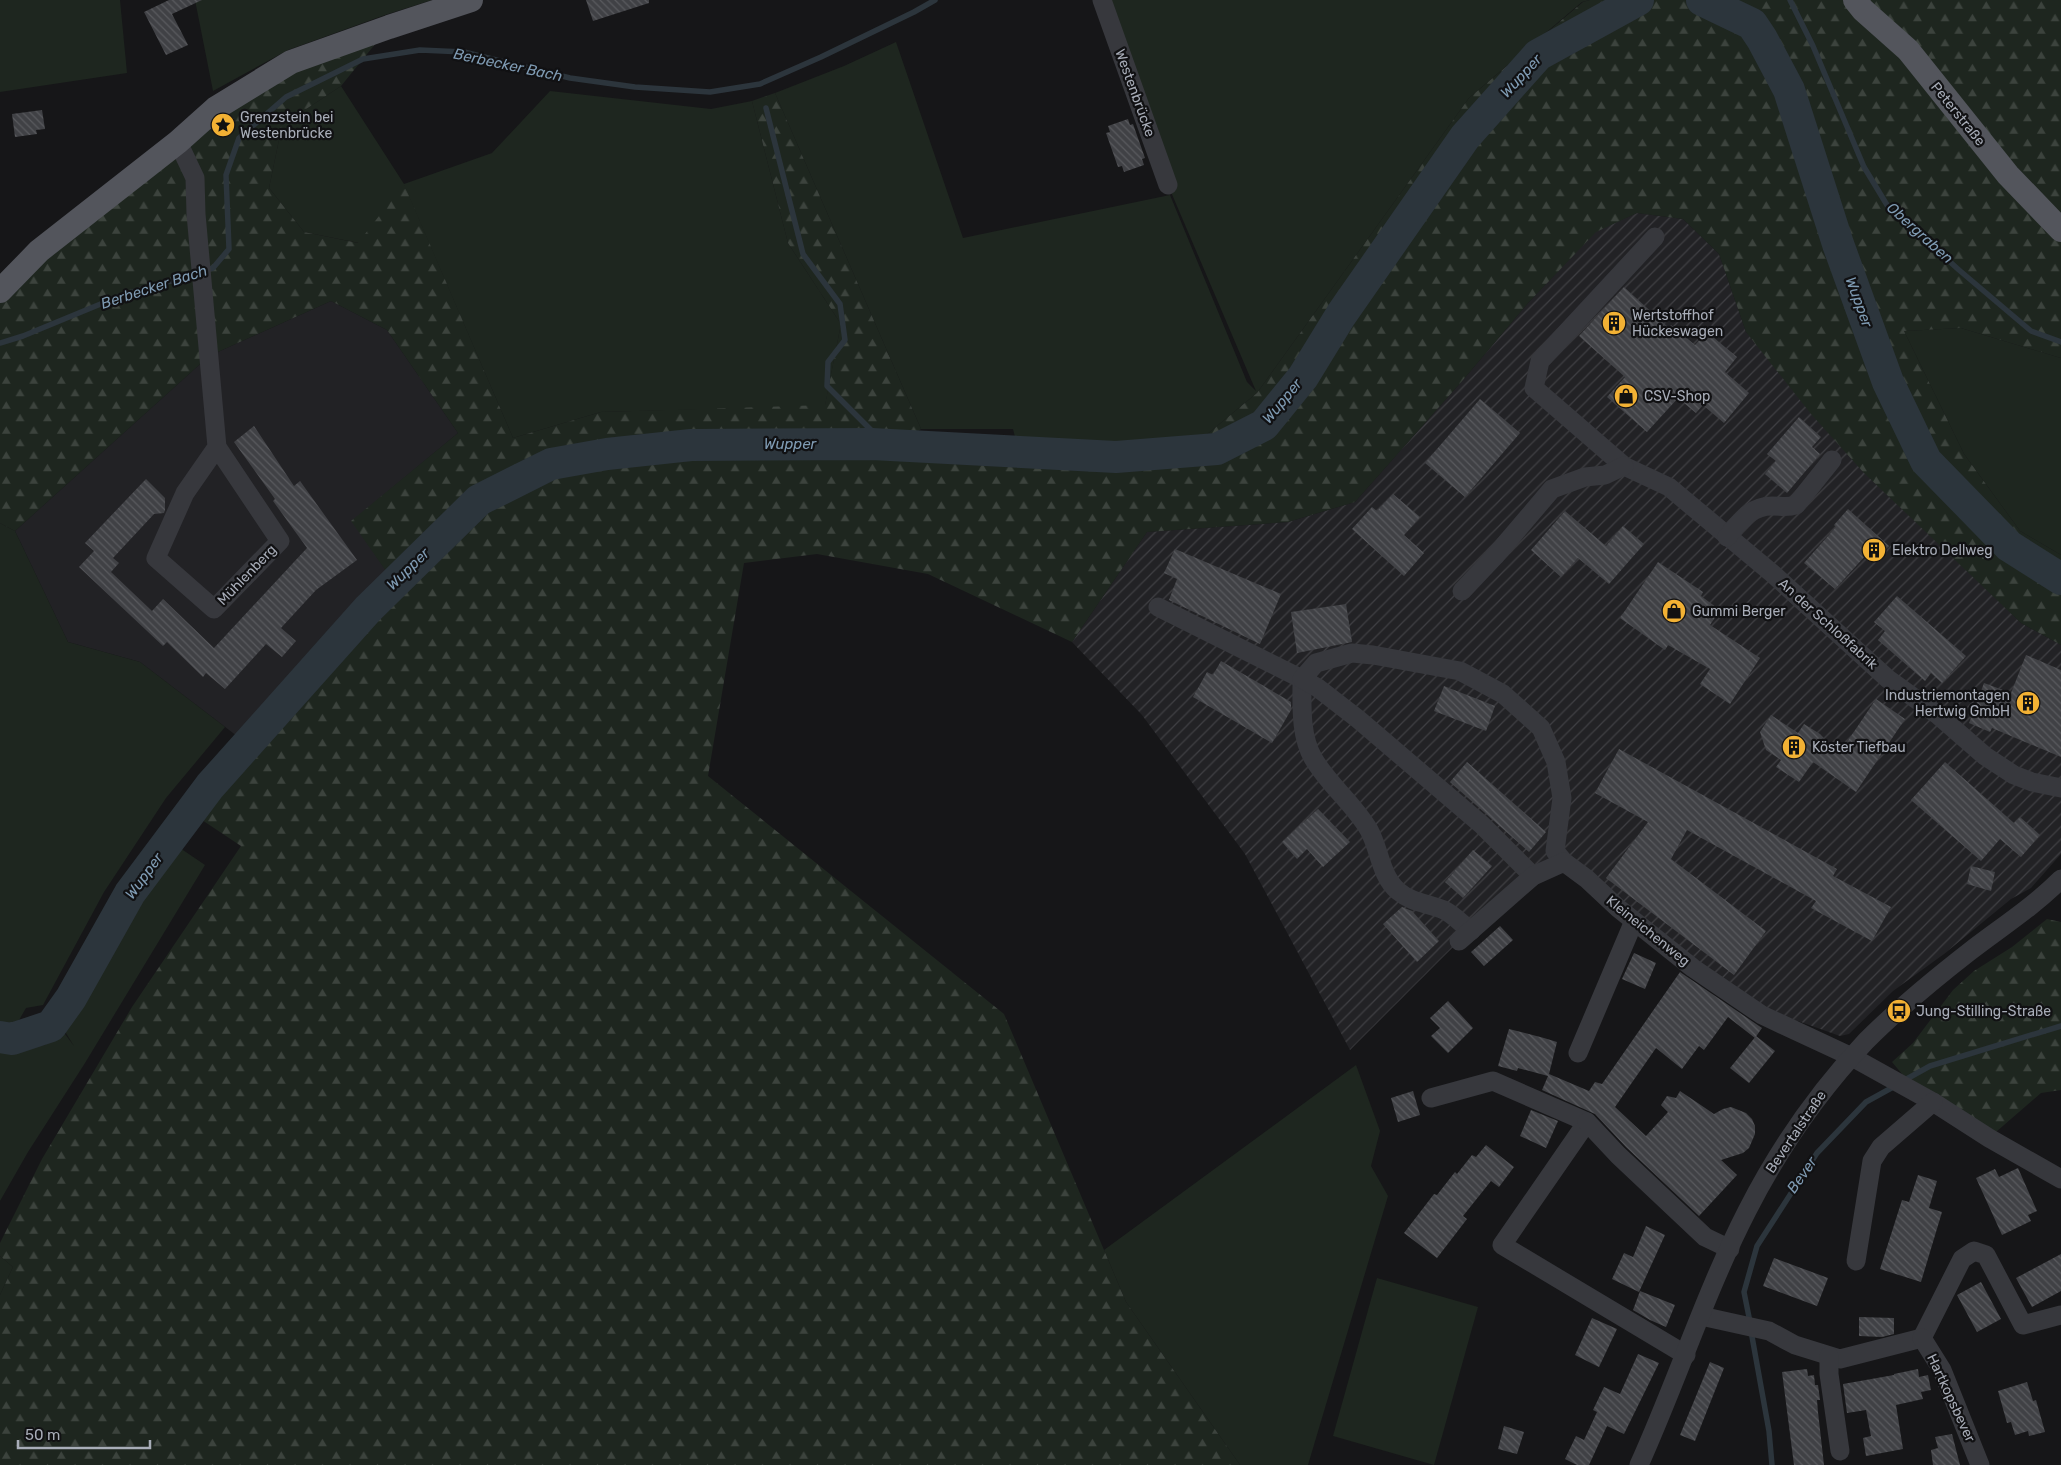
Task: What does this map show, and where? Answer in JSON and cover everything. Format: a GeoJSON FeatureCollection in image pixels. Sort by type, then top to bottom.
{"type":"FeatureCollection","features":[{"type":"Feature","properties":{"kind":"main road"},"geometry":{"type":"LineString","coordinates":[[1,289],[40,251],[178,142],[216,108],[291,62],[471,0]]}},
{"type":"Feature","properties":{"kind":"main road","name":"Peterstraße"},"geometry":{"type":"LineString","coordinates":[[1863,3],[1908,50],[2008,176],[2061,230]]}},
{"type":"Feature","properties":{"kind":"street","name":"Westenbrücke"},"geometry":{"type":"LineString","coordinates":[[1102,0],[1168,185]]}},
{"type":"Feature","properties":{"kind":"street","name":"Mühlenberg"},"geometry":{"type":"LineString","coordinates":[[178,142],[195,178],[216,447],[280,541],[214,609],[156,558],[185,493],[216,447]]}},
{"type":"Feature","properties":{"kind":"street","name":"An der Schloßfabrik"},"geometry":{"type":"LineString","coordinates":[[1655,237],[1540,361],[1534,388],[1624,466],[1668,487],[1773,574],[1888,679],[1938,715],[1985,756],[2014,775],[2032,782],[2061,788]]}},
{"type":"Feature","properties":{"kind":"street"},"geometry":{"type":"LineString","coordinates":[[1727,537],[1753,510],[1762,507],[1789,508],[1796,505],[1832,460]]}},
{"type":"Feature","properties":{"kind":"street"},"geometry":{"type":"LineString","coordinates":[[1462,591],[1495,556],[1552,489],[1585,478],[1605,475],[1624,466]]}},
{"type":"Feature","properties":{"kind":"street"},"geometry":{"type":"LineString","coordinates":[[1158,607],[1318,688],[1358,719],[1482,825],[1533,876]]}},
{"type":"Feature","properties":{"kind":"street"},"geometry":{"type":"LineString","coordinates":[[1352,653],[1460,671],[1503,694],[1541,728],[1556,762],[1562,798],[1555,851],[1564,862],[1533,876],[1465,936],[1445,911],[1411,900],[1399,891],[1385,874],[1378,849],[1368,828],[1313,758],[1308,745],[1303,716],[1302,680],[1316,663],[1352,653]]}},
{"type":"Feature","properties":{"kind":"street","name":"Kleineichenweg"},"geometry":{"type":"LineString","coordinates":[[1564,862],[1693,968],[1762,1015],[1852,1057]]}},
{"type":"Feature","properties":{"kind":"street","name":"Bevertalstraße"},"geometry":{"type":"LineString","coordinates":[[1639,1465],[1746,1212],[1779,1154],[1825,1089],[1852,1057],[1918,994],[1970,951],[2037,902],[2061,879]]}},
{"type":"Feature","properties":{"kind":"street"},"geometry":{"type":"LineString","coordinates":[[1578,1053],[1634,921]]}},
{"type":"Feature","properties":{"kind":"street"},"geometry":{"type":"LineString","coordinates":[[1852,1057],[1926,1098],[1989,1138],[2061,1179]]}},
{"type":"Feature","properties":{"kind":"street"},"geometry":{"type":"LineString","coordinates":[[1431,1098],[1493,1081],[1587,1122],[1618,1155],[1706,1237],[1730,1249]]}},
{"type":"Feature","properties":{"kind":"street"},"geometry":{"type":"LineString","coordinates":[[1856,1261],[1872,1161],[1881,1147],[1926,1098]]}},
{"type":"Feature","properties":{"kind":"street"},"geometry":{"type":"LineString","coordinates":[[1587,1122],[1502,1245],[1686,1355]]}},
{"type":"Feature","properties":{"kind":"street"},"geometry":{"type":"LineString","coordinates":[[1922,1338],[1962,1259],[1974,1251],[1986,1255],[2023,1325],[2061,1315]]}},
{"type":"Feature","properties":{"kind":"street","name":"Hartkopsbever"},"geometry":{"type":"LineString","coordinates":[[1701,1316],[1769,1331],[1795,1345],[1840,1359],[1922,1338],[1942,1370],[1980,1465]]}},
{"type":"Feature","properties":{"kind":"street"},"geometry":{"type":"LineString","coordinates":[[1829,1356],[1840,1451]]}},
{"type":"Feature","properties":{"kind":"shaded area"},"geometry":{"type":"Polygon","coordinates":[[[1637,213],[1683,219],[1719,254],[1746,332],[1957,560],[2021,623],[2061,645],[2061,854],[2031,888],[2011,899],[1944,954],[1893,991],[1849,1034],[1840,1036],[1798,1021],[1795,1032],[1564,862],[1459,941],[1350,1050],[1245,854],[1142,715],[1072,642],[1147,532],[1288,522],[1355,502],[1529,302],[1596,231],[1637,213]]]}},
{"type":"Feature","properties":{"kind":"shaded area"},"geometry":{"type":"Polygon","coordinates":[[[331,301],[387,330],[458,433],[352,521],[400,591],[334,650],[250,746],[140,662],[68,642],[15,531],[209,356],[331,301]]]}},
{"type":"Feature","properties":{"kind":"green space"},"geometry":{"type":"Polygon","coordinates":[[[0,0],[120,0],[127,73],[0,92],[0,0]]]}},
{"type":"Feature","properties":{"kind":"green space"},"geometry":{"type":"Polygon","coordinates":[[[195,0],[432,0],[288,50],[213,91],[195,0]]]}},
{"type":"Feature","properties":{"kind":"green space"},"geometry":{"type":"Polygon","coordinates":[[[1107,0],[1590,0],[1582,2],[1469,98],[1257,393],[1199,441],[1017,445],[1013,429],[921,429],[775,93],[844,66],[896,42],[963,238],[1170,195],[1247,382],[1256,391],[1168,185],[1107,0]]]}},
{"type":"Feature","properties":{"kind":"green space"},"geometry":{"type":"Polygon","coordinates":[[[1590,0],[1850,0],[1863,10],[1871,0],[2061,0],[2061,358],[1961,328],[1904,331],[1964,454],[2020,531],[2061,555],[2061,645],[2021,623],[1864,473],[1811,414],[1746,332],[1719,254],[1683,219],[1637,213],[1596,232],[1529,302],[1355,502],[1288,522],[1147,532],[1072,642],[928,574],[817,554],[744,563],[708,776],[1004,1014],[1126,1302],[1240,1465],[0,1465],[0,1295],[13,1267],[0,1256],[0,1243],[42,1159],[132,1007],[241,846],[196,816],[250,746],[334,650],[400,591],[351,521],[458,433],[387,330],[331,301],[209,356],[15,531],[0,523],[0,291],[216,108],[389,27],[341,86],[282,125],[269,188],[304,232],[358,243],[404,184],[513,438],[601,412],[825,405],[841,324],[788,243],[752,101],[775,93],[921,429],[894,449],[699,457],[788,459],[1017,445],[1199,441],[1257,393],[1469,98],[1583,2],[1590,0]]]}},
{"type":"Feature","properties":{"kind":"green space"},"geometry":{"type":"Polygon","coordinates":[[[341,86],[404,184],[492,153],[550,91],[711,109],[752,101],[788,243],[841,324],[825,406],[601,412],[513,438],[404,185],[359,243],[304,232],[269,188],[282,125],[341,86]]]}},
{"type":"Feature","properties":{"kind":"green space"},"geometry":{"type":"Polygon","coordinates":[[[1961,328],[2061,358],[2061,555],[2020,531],[1964,454],[1904,331],[1961,328]]]}},
{"type":"Feature","properties":{"kind":"green space"},"geometry":{"type":"Polygon","coordinates":[[[0,523],[15,531],[68,642],[140,662],[225,727],[166,798],[104,892],[43,1005],[26,1008],[4,1046],[28,1047],[45,1045],[62,1030],[74,1046],[64,1030],[134,902],[155,869],[174,844],[205,865],[85,1063],[28,1152],[0,1201],[0,523]]]}},
{"type":"Feature","properties":{"kind":"green space"},"geometry":{"type":"Polygon","coordinates":[[[2047,919],[2061,922],[2061,1090],[2041,1093],[1989,1138],[1918,1093],[1892,1062],[1913,1043],[1953,990],[1974,971],[2012,947],[2047,919]]]}},
{"type":"Feature","properties":{"kind":"green space"},"geometry":{"type":"Polygon","coordinates":[[[1356,1065],[1380,1131],[1371,1166],[1388,1196],[1308,1465],[1240,1465],[1126,1302],[1104,1250],[1356,1065]]]}},
{"type":"Feature","properties":{"kind":"green space"},"geometry":{"type":"Polygon","coordinates":[[[0,1256],[13,1267],[0,1295],[0,1256]]]}},
{"type":"Feature","properties":{"kind":"green space"},"geometry":{"type":"Polygon","coordinates":[[[1377,1278],[1478,1307],[1434,1465],[1333,1436],[1377,1278]]]}},
{"type":"Feature","properties":{"kind":"building"},"geometry":{"type":"Polygon","coordinates":[[[169,0],[202,0],[172,14],[188,45],[166,55],[144,12],[169,0]]]}},
{"type":"Feature","properties":{"kind":"building"},"geometry":{"type":"Polygon","coordinates":[[[586,0],[649,0],[649,3],[593,21],[586,0]]]}},
{"type":"Feature","properties":{"kind":"building"},"geometry":{"type":"Polygon","coordinates":[[[42,110],[45,129],[36,130],[37,134],[15,137],[12,114],[42,110]]]}},
{"type":"Feature","properties":{"kind":"building"},"geometry":{"type":"Polygon","coordinates":[[[1128,119],[1130,125],[1133,124],[1145,158],[1142,159],[1144,165],[1124,172],[1122,166],[1118,167],[1106,133],[1110,132],[1108,126],[1128,119]]]}},
{"type":"Feature","properties":{"kind":"building"},"geometry":{"type":"Polygon","coordinates":[[[1624,287],[1669,328],[1671,325],[1695,345],[1707,332],[1737,357],[1725,372],[1749,393],[1724,423],[1703,405],[1696,413],[1678,398],[1647,432],[1607,397],[1625,377],[1579,336],[1624,287]]]}},
{"type":"Feature","properties":{"kind":"building"},"geometry":{"type":"Polygon","coordinates":[[[1480,399],[1520,433],[1465,497],[1425,463],[1480,399]]]}},
{"type":"Feature","properties":{"kind":"building"},"geometry":{"type":"Polygon","coordinates":[[[1799,417],[1821,437],[1812,447],[1820,454],[1787,493],[1765,474],[1776,461],[1767,454],[1799,417]]]}},
{"type":"Feature","properties":{"kind":"building"},"geometry":{"type":"Polygon","coordinates":[[[254,426],[294,486],[300,481],[357,560],[316,590],[281,628],[296,641],[282,657],[266,644],[225,689],[206,673],[203,677],[167,642],[163,646],[79,567],[94,551],[85,543],[146,479],[165,498],[164,513],[154,514],[113,558],[119,563],[111,572],[152,611],[163,599],[214,648],[307,548],[234,442],[254,426]]]}},
{"type":"Feature","properties":{"kind":"building"},"geometry":{"type":"Polygon","coordinates":[[[1393,494],[1420,517],[1404,535],[1424,553],[1404,576],[1352,529],[1372,507],[1377,511],[1393,494]]]}},
{"type":"Feature","properties":{"kind":"building","name":"Elektro Dellweg"},"geometry":{"type":"Polygon","coordinates":[[[1848,509],[1889,546],[1875,561],[1867,554],[1835,589],[1804,563],[1836,527],[1834,525],[1848,509]]]}},
{"type":"Feature","properties":{"kind":"building"},"geometry":{"type":"Polygon","coordinates":[[[1565,511],[1606,546],[1623,526],[1644,544],[1609,584],[1578,558],[1561,577],[1531,550],[1565,511]]]}},
{"type":"Feature","properties":{"kind":"building"},"geometry":{"type":"Polygon","coordinates":[[[1175,549],[1281,594],[1260,644],[1169,600],[1177,579],[1164,573],[1175,549]]]}},
{"type":"Feature","properties":{"kind":"building"},"geometry":{"type":"Polygon","coordinates":[[[1658,562],[1703,592],[1701,596],[1720,610],[1710,625],[1760,658],[1730,704],[1700,684],[1710,669],[1668,645],[1665,650],[1620,618],[1658,562]]]}},
{"type":"Feature","properties":{"kind":"building"},"geometry":{"type":"Polygon","coordinates":[[[1897,596],[1966,656],[1942,683],[1931,673],[1925,681],[1878,640],[1885,631],[1874,622],[1897,596]]]}},
{"type":"Feature","properties":{"kind":"building"},"geometry":{"type":"Polygon","coordinates":[[[1346,604],[1352,642],[1297,653],[1291,612],[1346,604]]]}},
{"type":"Feature","properties":{"kind":"building"},"geometry":{"type":"Polygon","coordinates":[[[2026,655],[2061,670],[2061,757],[1992,728],[1990,732],[1969,723],[1984,683],[2011,693],[2026,655]]]}},
{"type":"Feature","properties":{"kind":"building"},"geometry":{"type":"Polygon","coordinates":[[[1221,661],[1291,702],[1291,710],[1272,743],[1193,697],[1207,672],[1213,675],[1221,661]]]}},
{"type":"Feature","properties":{"kind":"building"},"geometry":{"type":"Polygon","coordinates":[[[1444,686],[1495,706],[1486,731],[1434,711],[1444,686]]]}},
{"type":"Feature","properties":{"kind":"building"},"geometry":{"type":"Polygon","coordinates":[[[1876,699],[1905,719],[1856,792],[1813,762],[1799,782],[1776,767],[1781,760],[1766,750],[1760,732],[1771,715],[1798,733],[1804,724],[1820,734],[1839,754],[1876,699]]]}},
{"type":"Feature","properties":{"kind":"building"},"geometry":{"type":"Polygon","coordinates":[[[1619,749],[1837,869],[1833,876],[1891,907],[1872,941],[1811,908],[1816,901],[1687,830],[1671,859],[1766,931],[1734,975],[1606,878],[1648,822],[1595,793],[1619,749]]]}},
{"type":"Feature","properties":{"kind":"building"},"geometry":{"type":"Polygon","coordinates":[[[1467,762],[1546,832],[1529,852],[1450,782],[1467,762]]]}},
{"type":"Feature","properties":{"kind":"building"},"geometry":{"type":"Polygon","coordinates":[[[1945,762],[2014,823],[2020,817],[2040,835],[2021,857],[2000,839],[1981,861],[1911,800],[1945,762]]]}},
{"type":"Feature","properties":{"kind":"building"},"geometry":{"type":"Polygon","coordinates":[[[1318,809],[1350,842],[1323,867],[1307,849],[1297,859],[1282,842],[1318,809]]]}},
{"type":"Feature","properties":{"kind":"building"},"geometry":{"type":"Polygon","coordinates":[[[1473,850],[1492,866],[1463,898],[1445,882],[1473,850]]]}},
{"type":"Feature","properties":{"kind":"building"},"geometry":{"type":"Polygon","coordinates":[[[1971,866],[1995,872],[1991,891],[1967,884],[1971,866]]]}},
{"type":"Feature","properties":{"kind":"building"},"geometry":{"type":"Polygon","coordinates":[[[1402,907],[1412,911],[1439,941],[1417,962],[1383,924],[1402,907]]]}},
{"type":"Feature","properties":{"kind":"building"},"geometry":{"type":"Polygon","coordinates":[[[1500,926],[1513,940],[1484,966],[1471,952],[1500,926]]]}},
{"type":"Feature","properties":{"kind":"building"},"geometry":{"type":"Polygon","coordinates":[[[1634,953],[1656,963],[1645,989],[1622,979],[1634,953]]]}},
{"type":"Feature","properties":{"kind":"building"},"geometry":{"type":"Polygon","coordinates":[[[1680,972],[1762,1028],[1755,1038],[1728,1017],[1704,1050],[1699,1046],[1682,1069],[1656,1048],[1615,1107],[1646,1136],[1668,1112],[1661,1105],[1667,1096],[1676,1098],[1680,1091],[1714,1114],[1731,1107],[1746,1113],[1752,1119],[1755,1126],[1755,1134],[1749,1148],[1743,1153],[1721,1160],[1737,1175],[1699,1216],[1626,1147],[1595,1114],[1542,1090],[1548,1076],[1518,1068],[1517,1071],[1498,1066],[1509,1029],[1544,1038],[1557,1042],[1549,1074],[1589,1091],[1595,1082],[1602,1084],[1680,972]]]}},
{"type":"Feature","properties":{"kind":"building"},"geometry":{"type":"Polygon","coordinates":[[[1448,1001],[1473,1028],[1448,1053],[1431,1036],[1440,1028],[1430,1018],[1448,1001]]]}},
{"type":"Feature","properties":{"kind":"building"},"geometry":{"type":"Polygon","coordinates":[[[1756,1036],[1775,1051],[1749,1083],[1730,1068],[1756,1036]]]}},
{"type":"Feature","properties":{"kind":"building"},"geometry":{"type":"Polygon","coordinates":[[[1413,1091],[1420,1115],[1398,1122],[1391,1098],[1413,1091]]]}},
{"type":"Feature","properties":{"kind":"building"},"geometry":{"type":"Polygon","coordinates":[[[1531,1110],[1558,1121],[1546,1148],[1520,1136],[1531,1110]]]}},
{"type":"Feature","properties":{"kind":"building"},"geometry":{"type":"Polygon","coordinates":[[[1486,1145],[1514,1167],[1499,1187],[1491,1181],[1463,1216],[1467,1219],[1437,1258],[1404,1233],[1434,1194],[1437,1195],[1455,1172],[1457,1174],[1472,1155],[1476,1157],[1486,1145]]]}},
{"type":"Feature","properties":{"kind":"building"},"geometry":{"type":"Polygon","coordinates":[[[2018,1168],[2037,1211],[2028,1215],[2031,1221],[2002,1235],[1976,1178],[1995,1169],[1999,1177],[2018,1168]]]}},
{"type":"Feature","properties":{"kind":"building"},"geometry":{"type":"Polygon","coordinates":[[[1918,1175],[1937,1181],[1929,1208],[1942,1212],[1921,1282],[1880,1269],[1902,1200],[1909,1202],[1918,1175]]]}},
{"type":"Feature","properties":{"kind":"building"},"geometry":{"type":"Polygon","coordinates":[[[1646,1226],[1665,1235],[1639,1292],[1612,1279],[1624,1253],[1633,1257],[1646,1226]]]}},
{"type":"Feature","properties":{"kind":"building"},"geometry":{"type":"Polygon","coordinates":[[[2061,1254],[2061,1291],[2032,1307],[2016,1278],[2061,1254]]]}},
{"type":"Feature","properties":{"kind":"building"},"geometry":{"type":"Polygon","coordinates":[[[1774,1258],[1828,1278],[1817,1306],[1763,1286],[1774,1258]]]}},
{"type":"Feature","properties":{"kind":"building"},"geometry":{"type":"Polygon","coordinates":[[[1981,1282],[2001,1319],[1977,1332],[1957,1295],[1981,1282]]]}},
{"type":"Feature","properties":{"kind":"building"},"geometry":{"type":"Polygon","coordinates":[[[1640,1291],[1675,1305],[1666,1327],[1633,1310],[1640,1291]]]}},
{"type":"Feature","properties":{"kind":"building"},"geometry":{"type":"Polygon","coordinates":[[[1859,1317],[1894,1318],[1894,1334],[1882,1337],[1859,1336],[1859,1317]]]}},
{"type":"Feature","properties":{"kind":"building"},"geometry":{"type":"Polygon","coordinates":[[[1592,1318],[1617,1329],[1599,1367],[1575,1355],[1592,1318]]]}},
{"type":"Feature","properties":{"kind":"building"},"geometry":{"type":"Polygon","coordinates":[[[1638,1354],[1659,1363],[1624,1434],[1607,1426],[1589,1465],[1577,1465],[1565,1459],[1576,1436],[1584,1440],[1597,1412],[1593,1410],[1604,1387],[1620,1394],[1638,1354]]]}},
{"type":"Feature","properties":{"kind":"building"},"geometry":{"type":"Polygon","coordinates":[[[1710,1362],[1724,1368],[1695,1441],[1680,1435],[1710,1362]]]}},
{"type":"Feature","properties":{"kind":"building"},"geometry":{"type":"Polygon","coordinates":[[[1807,1369],[1808,1376],[1814,1375],[1815,1385],[1818,1385],[1820,1400],[1817,1400],[1824,1465],[1794,1465],[1782,1372],[1807,1369]]]}},
{"type":"Feature","properties":{"kind":"building"},"geometry":{"type":"Polygon","coordinates":[[[1918,1369],[1919,1377],[1928,1375],[1931,1390],[1921,1392],[1923,1399],[1896,1405],[1903,1449],[1866,1456],[1863,1438],[1871,1436],[1866,1410],[1847,1413],[1843,1384],[1918,1369]]]}},
{"type":"Feature","properties":{"kind":"building"},"geometry":{"type":"Polygon","coordinates":[[[2027,1382],[2033,1401],[2036,1400],[2045,1432],[2029,1436],[2028,1431],[2015,1435],[2011,1422],[2007,1423],[1998,1391],[2027,1382]]]}},
{"type":"Feature","properties":{"kind":"building"},"geometry":{"type":"Polygon","coordinates":[[[1504,1426],[1524,1432],[1517,1454],[1498,1449],[1504,1426]]]}},
{"type":"Feature","properties":{"kind":"building"},"geometry":{"type":"Polygon","coordinates":[[[1952,1434],[1960,1465],[1933,1465],[1931,1450],[1938,1448],[1935,1437],[1952,1434]]]}},
{"type":"Feature","properties":{"kind":"waterway","name":"Berbecker Bach"},"geometry":{"type":"LineString","coordinates":[[0,343],[23,336],[120,296],[213,268],[229,249],[226,175],[239,138],[286,97],[363,59],[420,50],[464,52],[570,78],[635,87],[710,92],[760,84],[821,57],[935,0]]}},
{"type":"Feature","properties":{"kind":"waterway","name":"Wupper"},"geometry":{"type":"LineString","coordinates":[[0,1037],[12,1039],[51,1026],[71,998],[130,893],[210,786],[368,609],[479,500],[551,464],[607,454],[691,445],[872,444],[1116,457],[1217,449],[1264,425],[1303,377],[1341,315],[1465,137],[1538,55],[1638,0]]}},
{"type":"Feature","properties":{"kind":"waterway","name":"Wupper"},"geometry":{"type":"LineString","coordinates":[[1702,0],[1752,24],[1789,90],[1838,244],[1888,382],[1926,461],[2009,546],[2061,579]]}},
{"type":"Feature","properties":{"kind":"waterway","name":"Berbecker Bach"},"geometry":{"type":"LineString","coordinates":[[1716,0],[1716,8]]}},
{"type":"Feature","properties":{"kind":"waterway","name":"Obergraben"},"geometry":{"type":"LineString","coordinates":[[1790,0],[1813,46],[1864,167],[1887,205],[1959,270],[2031,331],[2061,342]]}},
{"type":"Feature","properties":{"kind":"waterway"},"geometry":{"type":"LineString","coordinates":[[766,108],[803,254],[840,304],[845,340],[828,362],[827,386],[871,430],[872,444]]}},
{"type":"Feature","properties":{"kind":"waterway","name":"Bever"},"geometry":{"type":"LineString","coordinates":[[1903,1081],[1930,1066],[2061,1026]]}},
{"type":"Feature","properties":{"kind":"waterway","name":"Bever"},"geometry":{"type":"LineString","coordinates":[[1750,1322],[1744,1292],[1757,1246],[1817,1153],[1866,1102],[1895,1086]]}},
{"type":"Feature","properties":{"kind":"waterway","name":"Bever"},"geometry":{"type":"LineString","coordinates":[[1751,1331],[1769,1431],[1772,1465]]}},
{"type":"Feature","properties":{"kind":"place","name":"Grenzstein bei Westenbrücke"},"geometry":{"type":"Point","coordinates":[223,125]}},
{"type":"Feature","properties":{"kind":"place","name":"Wertstoffhof Hückeswagen"},"geometry":{"type":"Point","coordinates":[1614,323]}},
{"type":"Feature","properties":{"kind":"place","name":"CSV-Shop"},"geometry":{"type":"Point","coordinates":[1626,396]}},
{"type":"Feature","properties":{"kind":"place","name":"Elektro Dellweg"},"geometry":{"type":"Point","coordinates":[1874,550]}},
{"type":"Feature","properties":{"kind":"place","name":"Gummi Berger"},"geometry":{"type":"Point","coordinates":[1674,611]}},
{"type":"Feature","properties":{"kind":"place","name":"Industriemontagen Hertwig GmbH"},"geometry":{"type":"Point","coordinates":[2028,703]}},
{"type":"Feature","properties":{"kind":"place","name":"Köster Tiefbau"},"geometry":{"type":"Point","coordinates":[1794,747]}},
{"type":"Feature","properties":{"kind":"place","name":"Jung-Stilling-Straße"},"geometry":{"type":"Point","coordinates":[1899,1011]}}]}
